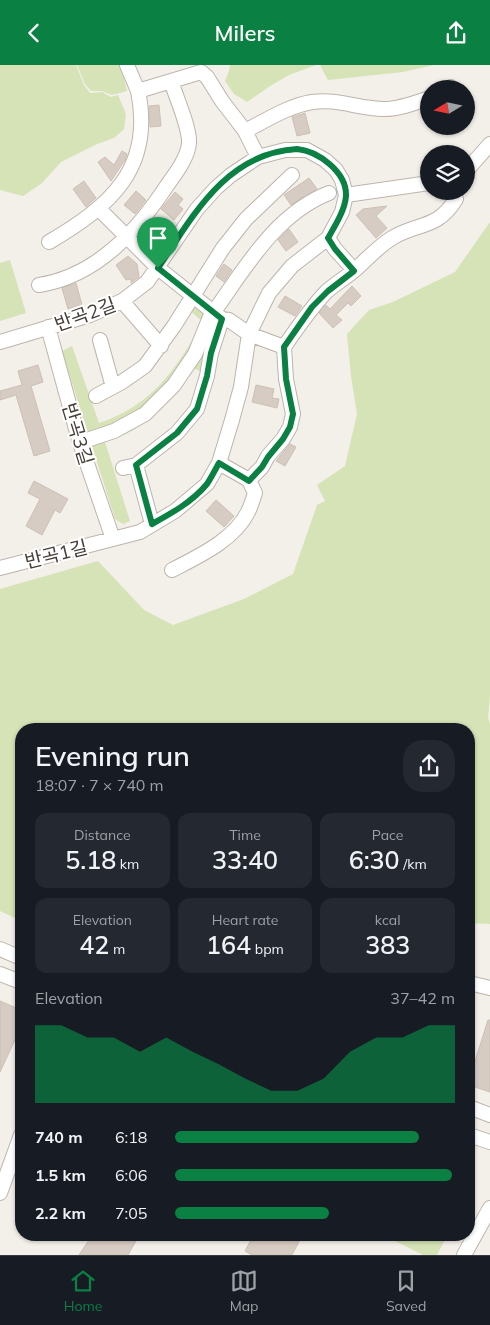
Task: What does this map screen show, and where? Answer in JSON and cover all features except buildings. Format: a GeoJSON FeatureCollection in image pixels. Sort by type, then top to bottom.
{"type":"FeatureCollection","features":[{"type":"Feature","properties":{"kind":"street"},"geometry":{"type":"LineString","coordinates":[[49,243],[99,209],[132,166],[139,148],[142,120],[138,91],[127,65]]}},
{"type":"Feature","properties":{"kind":"street"},"geometry":{"type":"LineString","coordinates":[[138,91],[200,72],[207,77],[222,101],[245,131],[258,157]]}},
{"type":"Feature","properties":{"kind":"street"},"geometry":{"type":"LineString","coordinates":[[39,285],[51,283],[80,272],[98,262],[128,237],[162,194],[186,152],[189,143],[171,81]]}},
{"type":"Feature","properties":{"kind":"street"},"geometry":{"type":"LineString","coordinates":[[245,131],[276,115],[314,101],[332,101],[385,109],[420,101]]}},
{"type":"Feature","properties":{"kind":"street"},"geometry":{"type":"LineString","coordinates":[[475,161],[490,144]]}},
{"type":"Feature","properties":{"kind":"street","name":"반곡2길"},"geometry":{"type":"LineString","coordinates":[[0,342],[98,313],[122,301],[148,282],[189,220],[211,193],[231,175],[258,157],[285,150],[307,150],[325,160],[336,170],[342,180],[346,195]]}},
{"type":"Feature","properties":{"kind":"street"},"geometry":{"type":"LineString","coordinates":[[96,395],[113,387],[145,366],[161,346],[223,249],[246,219],[292,175]]}},
{"type":"Feature","properties":{"kind":"street"},"geometry":{"type":"LineString","coordinates":[[354,271],[328,238],[342,212],[346,195],[420,184]]}},
{"type":"Feature","properties":{"kind":"street"},"geometry":{"type":"LineString","coordinates":[[90,439],[114,431],[146,414],[174,385],[195,354],[249,262],[269,237],[302,207],[329,193]]}},
{"type":"Feature","properties":{"kind":"street"},"geometry":{"type":"LineString","coordinates":[[249,481],[262,467],[290,427],[293,414],[286,379],[284,347],[312,307],[328,291],[391,238],[441,217],[449,210],[455,200]]}},
{"type":"Feature","properties":{"kind":"street"},"geometry":{"type":"LineString","coordinates":[[99,209],[158,268],[217,314],[249,334],[284,347]]}},
{"type":"Feature","properties":{"kind":"street","name":"반곡1길"},"geometry":{"type":"LineString","coordinates":[[0,568],[140,531],[187,503],[207,484],[219,463],[240,387],[249,334],[269,293],[292,266],[328,238]]}},
{"type":"Feature","properties":{"kind":"street"},"geometry":{"type":"LineString","coordinates":[[122,301],[161,346]]}},
{"type":"Feature","properties":{"kind":"street"},"geometry":{"type":"LineString","coordinates":[[152,524],[129,467],[177,433],[197,409],[207,376],[217,314]]}},
{"type":"Feature","properties":{"kind":"street","name":"반곡3길"},"geometry":{"type":"LineString","coordinates":[[48,327],[79,440],[113,539]]}},
{"type":"Feature","properties":{"kind":"street"},"geometry":{"type":"LineString","coordinates":[[100,340],[113,387]]}},
{"type":"Feature","properties":{"kind":"street"},"geometry":{"type":"LineString","coordinates":[[172,570],[209,550],[228,536],[241,523],[249,511],[255,493],[249,481],[219,463]]}},
{"type":"Feature","properties":{"kind":"street"},"geometry":{"type":"LineString","coordinates":[[0,949],[15,955]]}},
{"type":"Feature","properties":{"kind":"street"},"geometry":{"type":"LineString","coordinates":[[0,974],[15,980]]}},
{"type":"Feature","properties":{"kind":"street"},"geometry":{"type":"LineString","coordinates":[[475,984],[490,988]]}},
{"type":"Feature","properties":{"kind":"street"},"geometry":{"type":"LineString","coordinates":[[475,1109],[490,1115]]}},
{"type":"Feature","properties":{"kind":"street"},"geometry":{"type":"LineString","coordinates":[[475,1137],[490,1142]]}},
{"type":"Feature","properties":{"kind":"street"},"geometry":{"type":"LineString","coordinates":[[0,1193],[15,1152]]}},
{"type":"Feature","properties":{"kind":"street"},"geometry":{"type":"LineString","coordinates":[[475,1235],[490,1208]]}},
{"type":"Feature","properties":{"kind":"street"},"geometry":{"type":"LineString","coordinates":[[464,1255],[472,1241]]}},
{"type":"Feature","properties":{"kind":"green space"},"geometry":{"type":"Polygon","coordinates":[[[0,65],[76,65],[84,85],[90,93],[102,92],[111,97],[118,95],[126,114],[124,129],[114,138],[97,144],[61,162],[42,183],[23,196],[0,190],[0,65]]]}},
{"type":"Feature","properties":{"kind":"green space"},"geometry":{"type":"Polygon","coordinates":[[[77,65],[121,65],[127,91],[112,95],[102,91],[91,91],[85,84],[77,65]]]}},
{"type":"Feature","properties":{"kind":"green space"},"geometry":{"type":"Polygon","coordinates":[[[230,65],[316,65],[289,75],[247,102],[234,94],[225,81],[230,65]]]}},
{"type":"Feature","properties":{"kind":"green space"},"geometry":{"type":"Polygon","coordinates":[[[320,65],[434,65],[403,72],[328,80],[320,65]]]}},
{"type":"Feature","properties":{"kind":"green space"},"geometry":{"type":"Polygon","coordinates":[[[490,222],[490,695],[488,718],[490,724],[490,924],[475,923],[475,723],[15,723],[15,918],[0,911],[0,589],[98,561],[144,610],[173,625],[244,599],[293,574],[317,505],[325,501],[317,485],[345,466],[357,414],[347,334],[369,310],[393,302],[455,272],[490,222]]]}},
{"type":"Feature","properties":{"kind":"green space"},"geometry":{"type":"Polygon","coordinates":[[[10,260],[26,313],[0,321],[0,263],[10,260]]]}},
{"type":"Feature","properties":{"kind":"green space"},"geometry":{"type":"Polygon","coordinates":[[[194,307],[217,322],[203,372],[190,367],[174,393],[145,423],[120,437],[105,442],[130,521],[123,524],[115,519],[62,351],[72,346],[99,423],[118,415],[149,396],[172,370],[203,322],[188,309],[194,307]]]}},
{"type":"Feature","properties":{"kind":"green space"},"geometry":{"type":"Polygon","coordinates":[[[395,1241],[444,1241],[437,1255],[423,1255],[395,1241]]]}},
{"type":"Feature","properties":{"kind":"route"},"geometry":{"type":"LineString","coordinates":[[285,150],[307,150],[325,160],[336,170],[342,180],[346,195],[342,212],[328,238],[354,271],[328,291],[312,307],[284,347],[286,379],[293,414],[290,427],[262,467],[249,481],[219,463],[207,484],[187,503],[152,524],[136,465],[177,433],[197,409],[222,319],[158,268],[197,209],[222,182],[258,157],[285,150]]}}]}
